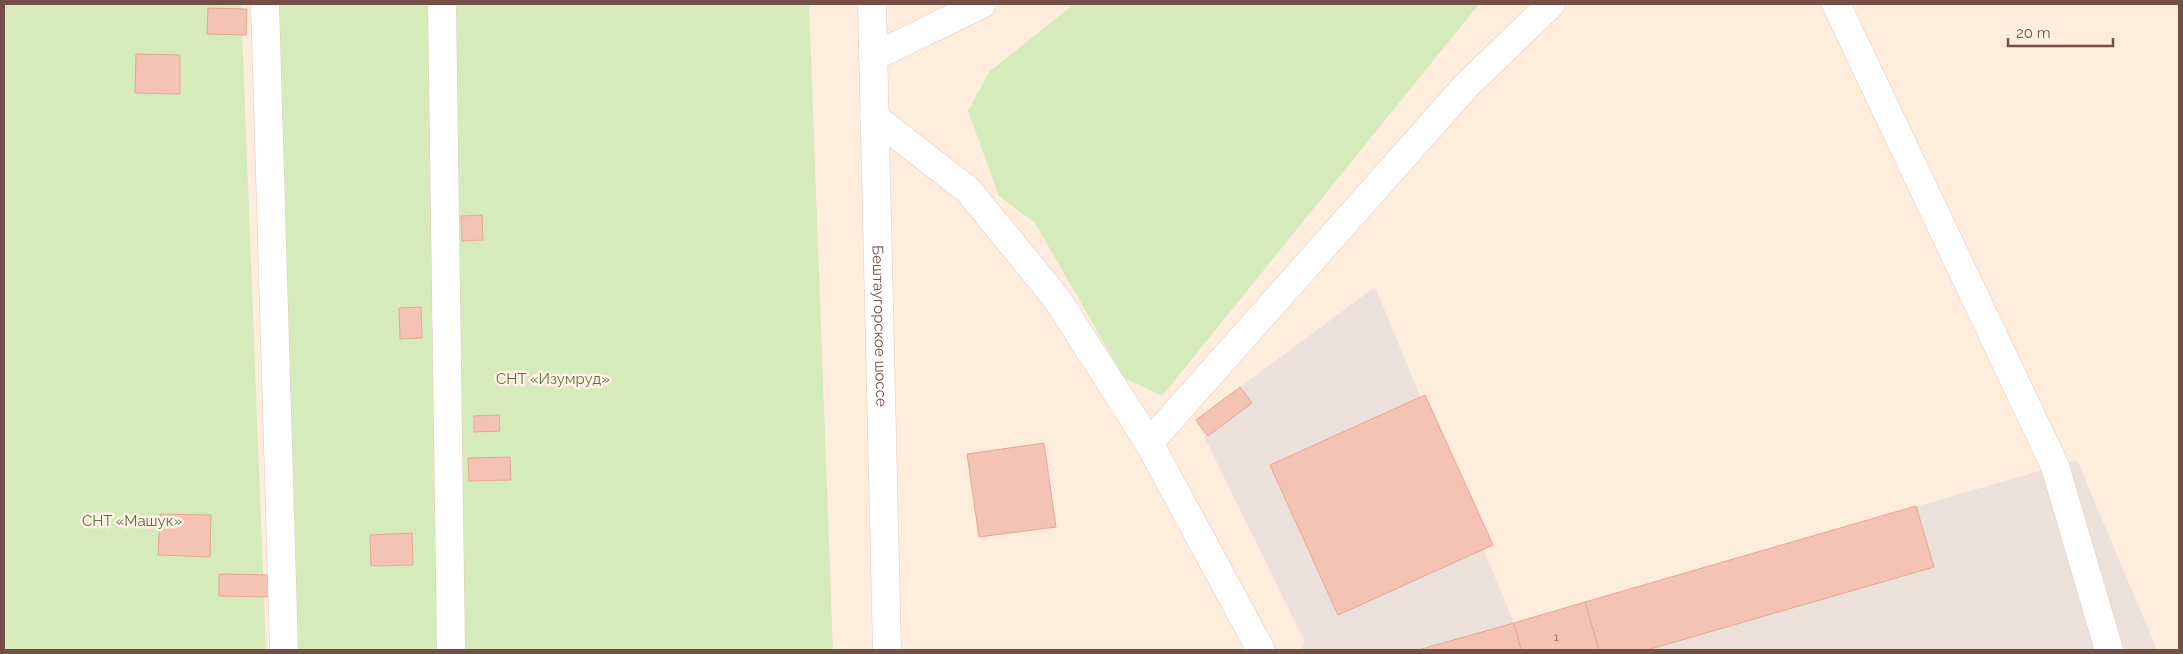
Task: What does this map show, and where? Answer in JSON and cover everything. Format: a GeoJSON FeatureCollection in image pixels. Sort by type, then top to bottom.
{"type":"FeatureCollection","features":[{"type":"Feature","properties":{"kind":"street"},"geometry":{"type":"LineString","coordinates":[[265,4],[284,650]]}},
{"type":"Feature","properties":{"kind":"street"},"geometry":{"type":"LineString","coordinates":[[442,4],[452,650]]}},
{"type":"Feature","properties":{"kind":"street","name":"Бештаугорское шоссе"},"geometry":{"type":"LineString","coordinates":[[872,4],[887,650]]}},
{"type":"Feature","properties":{"kind":"street"},"geometry":{"type":"LineString","coordinates":[[873,57],[982,4]]}},
{"type":"Feature","properties":{"kind":"street"},"geometry":{"type":"LineString","coordinates":[[1149,443],[1467,85],[1551,4]]}},
{"type":"Feature","properties":{"kind":"street"},"geometry":{"type":"LineString","coordinates":[[1836,4],[2055,466],[2109,650]]}},
{"type":"Feature","properties":{"kind":"street"},"geometry":{"type":"LineString","coordinates":[[874,117],[968,190],[1057,299],[1149,443],[1261,650]]}},
{"type":"Feature","properties":{"kind":"shaded area"},"geometry":{"type":"Polygon","coordinates":[[[1375,287],[1514,623],[2077,460],[2157,650],[1300,650],[1305,642],[1196,420],[1375,287]]]}},
{"type":"Feature","properties":{"kind":"green space","name":"СНТ «Машук»"},"geometry":{"type":"Polygon","coordinates":[[[4,4],[241,4],[266,650],[4,650],[4,4]]]}},
{"type":"Feature","properties":{"kind":"green space","name":"СНТ «Изумруд»"},"geometry":{"type":"Polygon","coordinates":[[[274,4],[809,4],[833,650],[288,650],[274,4]]]}},
{"type":"Feature","properties":{"kind":"green space"},"geometry":{"type":"Polygon","coordinates":[[[1074,4],[1479,4],[1162,396],[1124,378],[1035,223],[999,196],[968,111],[989,72],[1074,4]]]}},
{"type":"Feature","properties":{"kind":"building"},"geometry":{"type":"Polygon","coordinates":[[[208,8],[247,9],[246,35],[207,34],[208,8]]]}},
{"type":"Feature","properties":{"kind":"building"},"geometry":{"type":"Polygon","coordinates":[[[136,54],[180,55],[180,94],[135,93],[136,54]]]}},
{"type":"Feature","properties":{"kind":"building"},"geometry":{"type":"Polygon","coordinates":[[[482,215],[483,240],[462,241],[461,216],[482,215]]]}},
{"type":"Feature","properties":{"kind":"building"},"geometry":{"type":"Polygon","coordinates":[[[421,307],[422,338],[400,339],[399,308],[421,307]]]}},
{"type":"Feature","properties":{"kind":"building"},"geometry":{"type":"Polygon","coordinates":[[[1240,387],[1252,403],[1208,436],[1196,420],[1240,387]]]}},
{"type":"Feature","properties":{"kind":"building"},"geometry":{"type":"Polygon","coordinates":[[[1425,395],[1493,545],[1338,615],[1270,465],[1425,395]]]}},
{"type":"Feature","properties":{"kind":"building"},"geometry":{"type":"Polygon","coordinates":[[[499,415],[500,431],[474,432],[474,416],[499,415]]]}},
{"type":"Feature","properties":{"kind":"building"},"geometry":{"type":"Polygon","coordinates":[[[1044,443],[1056,527],[979,537],[967,454],[1044,443]]]}},
{"type":"Feature","properties":{"kind":"building"},"geometry":{"type":"Polygon","coordinates":[[[510,457],[511,480],[469,481],[468,458],[510,457]]]}},
{"type":"Feature","properties":{"kind":"building"},"geometry":{"type":"Polygon","coordinates":[[[1916,506],[1934,567],[1647,650],[1599,650],[1585,602],[1916,506]]]}},
{"type":"Feature","properties":{"kind":"building"},"geometry":{"type":"Polygon","coordinates":[[[160,514],[211,515],[210,557],[158,555],[160,514]]]}},
{"type":"Feature","properties":{"kind":"building"},"geometry":{"type":"Polygon","coordinates":[[[412,533],[413,565],[371,566],[370,535],[412,533]]]}},
{"type":"Feature","properties":{"kind":"building"},"geometry":{"type":"Polygon","coordinates":[[[219,574],[271,575],[270,597],[219,596],[219,574]]]}},
{"type":"Feature","properties":{"kind":"building"},"geometry":{"type":"Polygon","coordinates":[[[1585,602],[1599,650],[1521,650],[1514,623],[1585,602]]]}},
{"type":"Feature","properties":{"kind":"building"},"geometry":{"type":"Polygon","coordinates":[[[1514,623],[1521,650],[1418,650],[1514,623]]]}}]}
